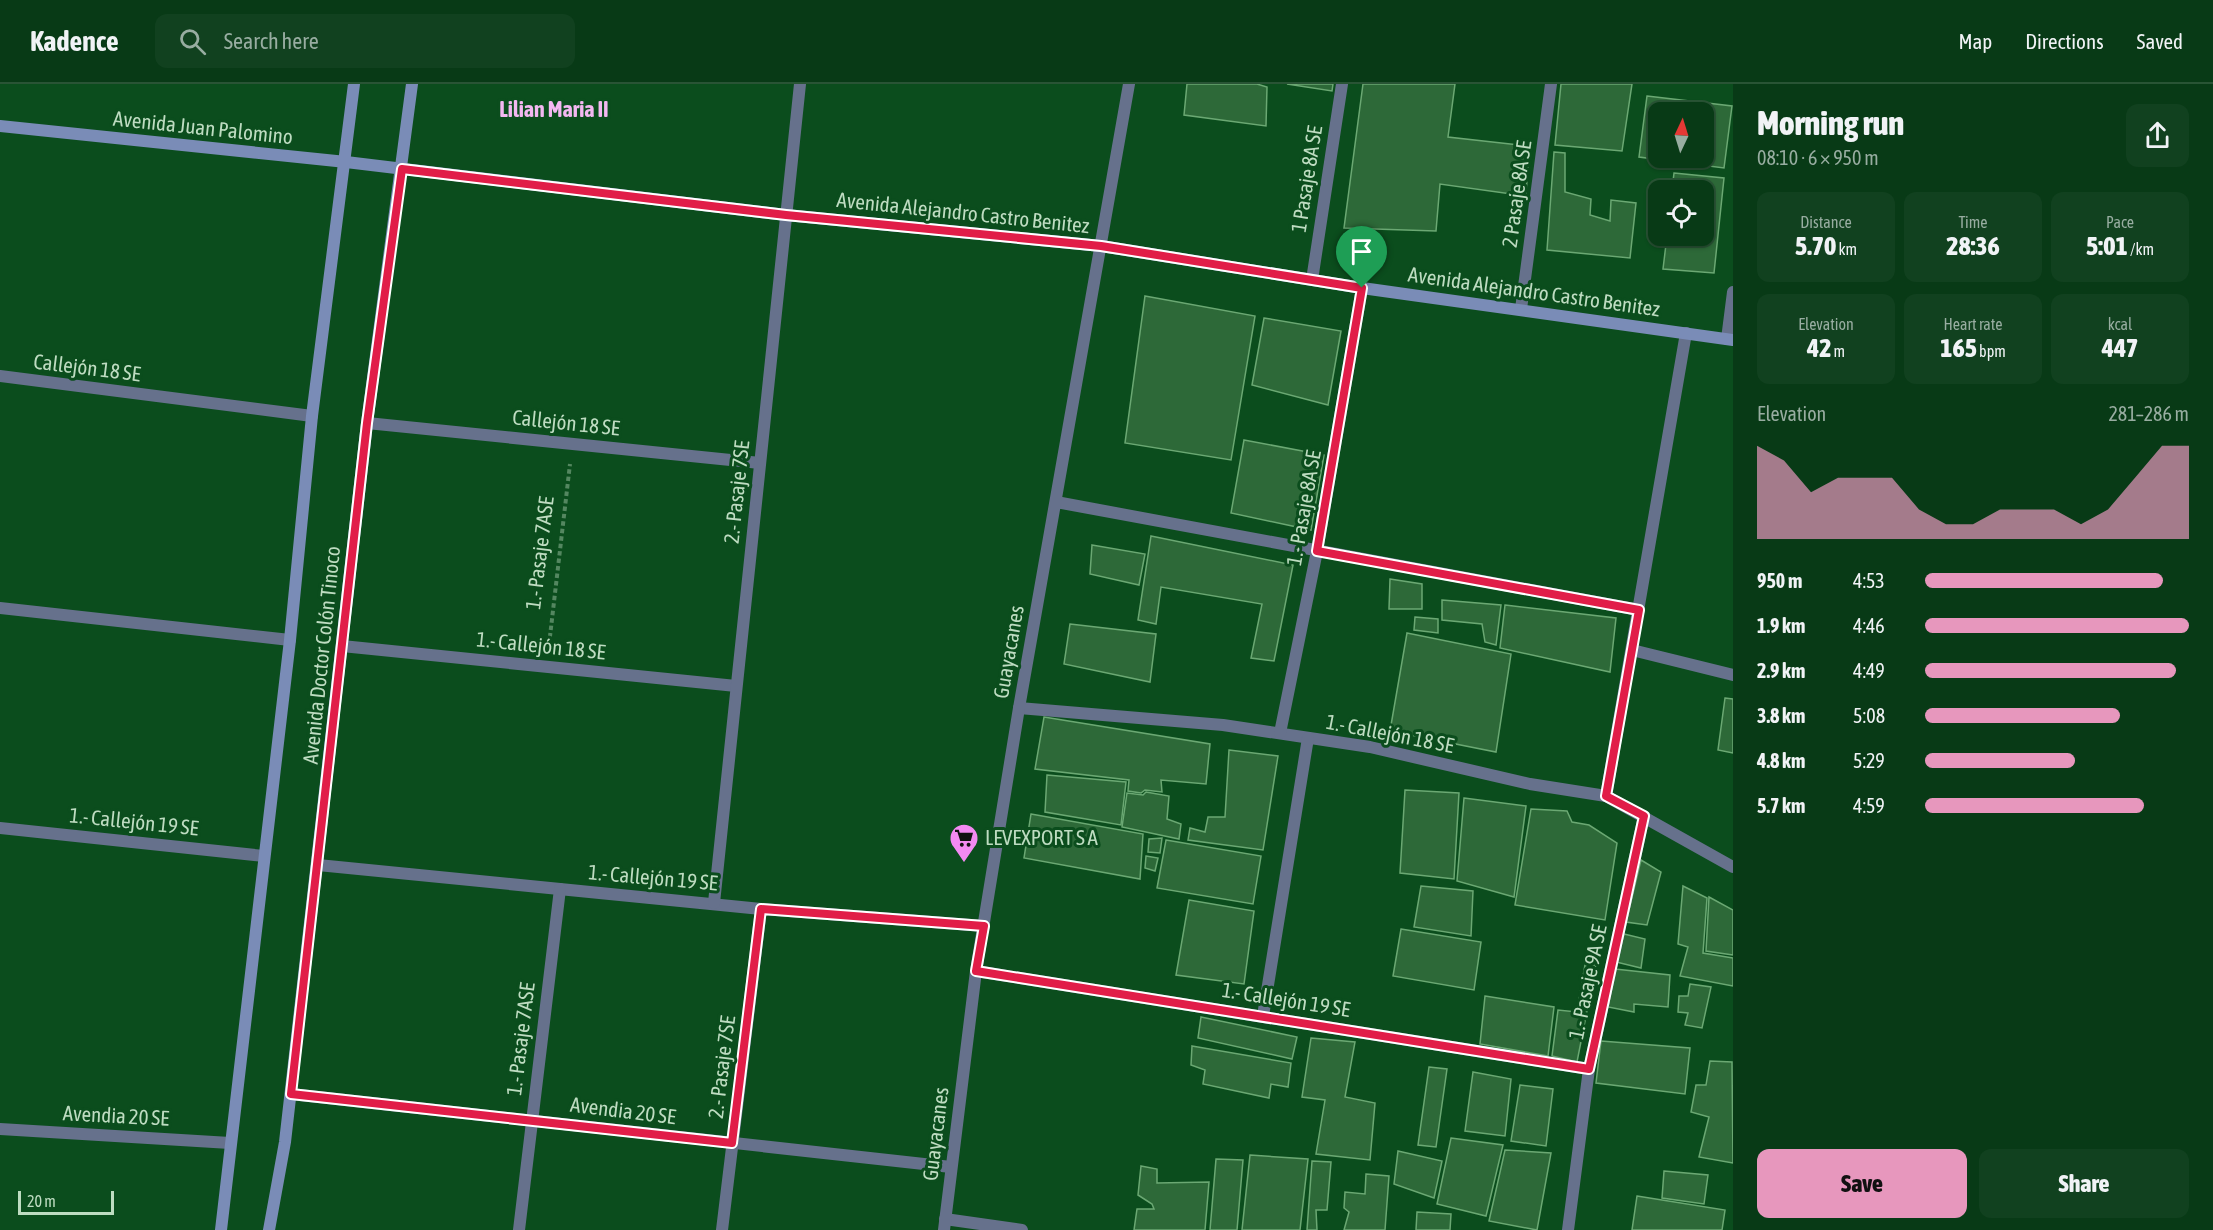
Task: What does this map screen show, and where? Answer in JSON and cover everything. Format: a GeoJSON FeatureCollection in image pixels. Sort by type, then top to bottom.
{"type":"FeatureCollection","features":[{"type":"Feature","properties":{"kind":"main road","name":"Avenida Doctor Colón Tinoco"},"geometry":{"type":"LineString","coordinates":[[221,1230],[290,640],[312,416],[346,162],[354,84]]}},
{"type":"Feature","properties":{"kind":"main road","name":"Avenida Doctor Colón Tinoco"},"geometry":{"type":"LineString","coordinates":[[269,1230],[291,1094],[367,423],[412,84]]}},
{"type":"Feature","properties":{"kind":"main road","name":"Avenida Juan Palomino"},"geometry":{"type":"LineString","coordinates":[[0,126],[402,169]]}},
{"type":"Feature","properties":{"kind":"main road","name":"Avenida Alejandro Castro Benitez"},"geometry":{"type":"LineString","coordinates":[[402,169],[786,215],[1101,246],[1362,288],[1730,339]]}},
{"type":"Feature","properties":{"kind":"street","name":"2.- Pasaje 7SE"},"geometry":{"type":"LineString","coordinates":[[714,903],[800,84]]}},
{"type":"Feature","properties":{"kind":"street","name":"Guayacanes"},"geometry":{"type":"LineString","coordinates":[[944,1225],[976,971],[1019,708],[1129,84]]}},
{"type":"Feature","properties":{"kind":"street","name":"1 Pasaje 8A SE"},"geometry":{"type":"LineString","coordinates":[[1312,280],[1342,84]]}},
{"type":"Feature","properties":{"kind":"street","name":"2 Pasaje 8A SE"},"geometry":{"type":"LineString","coordinates":[[1521,309],[1551,84]]}},
{"type":"Feature","properties":{"kind":"street","name":"1.- Pasaje 8A SE"},"geometry":{"type":"LineString","coordinates":[[1280,734],[1317,551],[1362,288]]}},
{"type":"Feature","properties":{"kind":"street"},"geometry":{"type":"LineString","coordinates":[[1730,339],[1733,292]]}},
{"type":"Feature","properties":{"kind":"street"},"geometry":{"type":"LineString","coordinates":[[1606,796],[1686,333]]}},
{"type":"Feature","properties":{"kind":"street","name":"Callejón 18 SE"},"geometry":{"type":"LineString","coordinates":[[0,376],[312,416]]}},
{"type":"Feature","properties":{"kind":"street","name":"Callejón 18 SE"},"geometry":{"type":"LineString","coordinates":[[367,423],[760,463]]}},
{"type":"Feature","properties":{"kind":"street"},"geometry":{"type":"LineString","coordinates":[[1056,502],[1639,610]]}},
{"type":"Feature","properties":{"kind":"street"},"geometry":{"type":"LineString","coordinates":[[0,609],[290,640]]}},
{"type":"Feature","properties":{"kind":"street","name":"1.- Callejón 18 SE"},"geometry":{"type":"LineString","coordinates":[[342,646],[735,686]]}},
{"type":"Feature","properties":{"kind":"street"},"geometry":{"type":"LineString","coordinates":[[1632,650],[1733,675]]}},
{"type":"Feature","properties":{"kind":"street","name":"1.- Callejón 18 SE"},"geometry":{"type":"LineString","coordinates":[[1019,708],[1223,725],[1370,747],[1530,784],[1606,796],[1733,867]]}},
{"type":"Feature","properties":{"kind":"street"},"geometry":{"type":"LineString","coordinates":[[1263,1016],[1308,738]]}},
{"type":"Feature","properties":{"kind":"street","name":"1.- Pasaje 9A SE"},"geometry":{"type":"LineString","coordinates":[[1568,1230],[1589,1069],[1644,816]]}},
{"type":"Feature","properties":{"kind":"street","name":"1.- Callejón 19 SE"},"geometry":{"type":"LineString","coordinates":[[0,828],[264,856]]}},
{"type":"Feature","properties":{"kind":"street","name":"1.- Callejón 19 SE"},"geometry":{"type":"LineString","coordinates":[[318,865],[761,909],[984,926]]}},
{"type":"Feature","properties":{"kind":"street","name":"1.- Pasaje 7ASE"},"geometry":{"type":"LineString","coordinates":[[519,1230],[530,1120],[560,889]]}},
{"type":"Feature","properties":{"kind":"street","name":"2.- Pasaje 7SE"},"geometry":{"type":"LineString","coordinates":[[722,1230],[761,909]]}},
{"type":"Feature","properties":{"kind":"street","name":"1.- Callejón 19 SE"},"geometry":{"type":"LineString","coordinates":[[976,971],[1589,1069]]}},
{"type":"Feature","properties":{"kind":"street","name":"Avendia 20 SE"},"geometry":{"type":"LineString","coordinates":[[291,1094],[951,1167]]}},
{"type":"Feature","properties":{"kind":"street","name":"Avendia 20 SE"},"geometry":{"type":"LineString","coordinates":[[0,1129],[230,1143]]}},
{"type":"Feature","properties":{"kind":"street"},"geometry":{"type":"LineString","coordinates":[[944,1225],[1022,1230]]}},
{"type":"Feature","properties":{"kind":"path","name":"1.- Pasaje 7ASE"},"geometry":{"type":"LineString","coordinates":[[546,666],[573,444]]}},
{"type":"Feature","properties":{"kind":"building"},"geometry":{"type":"Polygon","coordinates":[[[1187,84],[1257,84],[1267,87],[1266,126],[1184,115],[1187,84]]]}},
{"type":"Feature","properties":{"kind":"building"},"geometry":{"type":"Polygon","coordinates":[[[1287,84],[1333,84],[1332,91],[1287,84]]]}},
{"type":"Feature","properties":{"kind":"building"},"geometry":{"type":"Polygon","coordinates":[[[1363,84],[1455,84],[1448,137],[1529,146],[1526,196],[1440,184],[1436,231],[1344,228],[1363,84]]]}},
{"type":"Feature","properties":{"kind":"building"},"geometry":{"type":"Polygon","coordinates":[[[1561,84],[1632,84],[1622,151],[1555,145],[1561,84]]]}},
{"type":"Feature","properties":{"kind":"building"},"geometry":{"type":"Polygon","coordinates":[[[1647,96],[1698,102],[1648,102],[1648,158],[1639,157],[1647,96]]]}},
{"type":"Feature","properties":{"kind":"building"},"geometry":{"type":"Polygon","coordinates":[[[1714,104],[1732,106],[1724,168],[1714,167],[1714,104]]]}},
{"type":"Feature","properties":{"kind":"building"},"geometry":{"type":"Polygon","coordinates":[[[1554,152],[1565,153],[1565,192],[1591,199],[1590,215],[1610,221],[1611,200],[1636,203],[1630,258],[1547,250],[1554,152]]]}},
{"type":"Feature","properties":{"kind":"building"},"geometry":{"type":"Polygon","coordinates":[[[1674,173],[1724,178],[1714,273],[1663,269],[1666,246],[1714,246],[1714,180],[1673,180],[1674,173]]]}},
{"type":"Feature","properties":{"kind":"building"},"geometry":{"type":"Polygon","coordinates":[[[1145,296],[1255,316],[1231,460],[1125,443],[1145,296]]]}},
{"type":"Feature","properties":{"kind":"building"},"geometry":{"type":"Polygon","coordinates":[[[1264,318],[1341,331],[1328,405],[1252,385],[1264,318]]]}},
{"type":"Feature","properties":{"kind":"building"},"geometry":{"type":"Polygon","coordinates":[[[1244,440],[1324,455],[1311,530],[1231,513],[1244,440]]]}},
{"type":"Feature","properties":{"kind":"building"},"geometry":{"type":"Polygon","coordinates":[[[1151,536],[1293,565],[1274,661],[1251,658],[1262,604],[1161,587],[1156,624],[1138,620],[1151,536]]]}},
{"type":"Feature","properties":{"kind":"building"},"geometry":{"type":"Polygon","coordinates":[[[1092,545],[1145,554],[1139,585],[1090,574],[1092,545]]]}},
{"type":"Feature","properties":{"kind":"building"},"geometry":{"type":"Polygon","coordinates":[[[1390,579],[1422,584],[1422,609],[1389,609],[1390,579]]]}},
{"type":"Feature","properties":{"kind":"building"},"geometry":{"type":"Polygon","coordinates":[[[1442,600],[1501,605],[1496,645],[1485,642],[1482,624],[1442,620],[1442,600]]]}},
{"type":"Feature","properties":{"kind":"building"},"geometry":{"type":"Polygon","coordinates":[[[1505,605],[1616,618],[1610,672],[1500,648],[1505,605]]]}},
{"type":"Feature","properties":{"kind":"building"},"geometry":{"type":"Polygon","coordinates":[[[1415,617],[1438,619],[1438,633],[1414,630],[1415,617]]]}},
{"type":"Feature","properties":{"kind":"building"},"geometry":{"type":"Polygon","coordinates":[[[1070,624],[1156,634],[1150,682],[1064,664],[1070,624]]]}},
{"type":"Feature","properties":{"kind":"building"},"geometry":{"type":"Polygon","coordinates":[[[1407,633],[1511,654],[1496,752],[1390,731],[1407,633]]]}},
{"type":"Feature","properties":{"kind":"building"},"geometry":{"type":"Polygon","coordinates":[[[1725,698],[1733,699],[1733,753],[1718,750],[1725,698]]]}},
{"type":"Feature","properties":{"kind":"building"},"geometry":{"type":"Polygon","coordinates":[[[1044,717],[1210,744],[1206,784],[1161,780],[1162,792],[1145,790],[1141,793],[1128,791],[1129,780],[1035,769],[1044,717]]]}},
{"type":"Feature","properties":{"kind":"building"},"geometry":{"type":"Polygon","coordinates":[[[1229,750],[1278,756],[1263,850],[1188,840],[1190,828],[1205,832],[1208,817],[1225,817],[1229,750]]]}},
{"type":"Feature","properties":{"kind":"building"},"geometry":{"type":"Polygon","coordinates":[[[1047,775],[1126,782],[1121,825],[1045,812],[1047,775]]]}},
{"type":"Feature","properties":{"kind":"building"},"geometry":{"type":"Polygon","coordinates":[[[1405,790],[1459,793],[1454,879],[1400,873],[1405,790]]]}},
{"type":"Feature","properties":{"kind":"building"},"geometry":{"type":"Polygon","coordinates":[[[1146,792],[1169,796],[1167,819],[1181,824],[1179,839],[1122,827],[1127,793],[1143,795],[1146,792]]]}},
{"type":"Feature","properties":{"kind":"building"},"geometry":{"type":"Polygon","coordinates":[[[1464,798],[1526,806],[1514,897],[1457,881],[1464,798]]]}},
{"type":"Feature","properties":{"kind":"building"},"geometry":{"type":"Polygon","coordinates":[[[1531,809],[1567,811],[1572,822],[1589,825],[1617,843],[1605,920],[1515,905],[1531,809]]]}},
{"type":"Feature","properties":{"kind":"building"},"geometry":{"type":"Polygon","coordinates":[[[1031,814],[1143,834],[1140,879],[1024,858],[1031,814]]]}},
{"type":"Feature","properties":{"kind":"building"},"geometry":{"type":"Polygon","coordinates":[[[1162,838],[1160,853],[1148,852],[1149,839],[1162,838]]]}},
{"type":"Feature","properties":{"kind":"building"},"geometry":{"type":"Polygon","coordinates":[[[1166,840],[1261,856],[1253,904],[1157,888],[1166,840]]]}},
{"type":"Feature","properties":{"kind":"building"},"geometry":{"type":"Polygon","coordinates":[[[1146,856],[1158,858],[1155,871],[1145,868],[1146,856]]]}},
{"type":"Feature","properties":{"kind":"building"},"geometry":{"type":"Polygon","coordinates":[[[1641,860],[1661,872],[1647,925],[1626,922],[1641,860]]]}},
{"type":"Feature","properties":{"kind":"building"},"geometry":{"type":"Polygon","coordinates":[[[1421,886],[1473,891],[1471,936],[1414,927],[1421,886]]]}},
{"type":"Feature","properties":{"kind":"building"},"geometry":{"type":"Polygon","coordinates":[[[1683,886],[1707,898],[1703,953],[1733,958],[1733,986],[1680,976],[1688,947],[1678,944],[1683,886]]]}},
{"type":"Feature","properties":{"kind":"building"},"geometry":{"type":"Polygon","coordinates":[[[1709,897],[1733,910],[1733,955],[1706,951],[1709,897]]]}},
{"type":"Feature","properties":{"kind":"building"},"geometry":{"type":"Polygon","coordinates":[[[1189,900],[1254,911],[1244,984],[1176,975],[1189,900]]]}},
{"type":"Feature","properties":{"kind":"building"},"geometry":{"type":"Polygon","coordinates":[[[1401,929],[1481,942],[1474,990],[1393,976],[1401,929]]]}},
{"type":"Feature","properties":{"kind":"building"},"geometry":{"type":"Polygon","coordinates":[[[1624,934],[1645,939],[1641,968],[1616,962],[1624,934]]]}},
{"type":"Feature","properties":{"kind":"building"},"geometry":{"type":"Polygon","coordinates":[[[1585,965],[1596,965],[1577,1062],[1552,1056],[1558,1010],[1577,1012],[1585,965]]]}},
{"type":"Feature","properties":{"kind":"building"},"geometry":{"type":"Polygon","coordinates":[[[1615,969],[1670,975],[1668,1007],[1634,1004],[1634,1012],[1608,1007],[1615,969]]]}},
{"type":"Feature","properties":{"kind":"building"},"geometry":{"type":"Polygon","coordinates":[[[1690,984],[1711,987],[1702,1028],[1685,1025],[1688,1013],[1678,1012],[1679,996],[1688,996],[1690,984]]]}},
{"type":"Feature","properties":{"kind":"building"},"geometry":{"type":"Polygon","coordinates":[[[1485,996],[1554,1007],[1548,1056],[1480,1044],[1485,996]]]}},
{"type":"Feature","properties":{"kind":"building"},"geometry":{"type":"Polygon","coordinates":[[[1201,1017],[1297,1037],[1292,1059],[1198,1038],[1201,1017]]]}},
{"type":"Feature","properties":{"kind":"building"},"geometry":{"type":"Polygon","coordinates":[[[1311,1038],[1355,1042],[1345,1097],[1375,1103],[1370,1160],[1316,1154],[1325,1100],[1302,1097],[1311,1038]]]}},
{"type":"Feature","properties":{"kind":"building"},"geometry":{"type":"Polygon","coordinates":[[[1601,1041],[1690,1048],[1685,1094],[1596,1083],[1601,1041]]]}},
{"type":"Feature","properties":{"kind":"building"},"geometry":{"type":"Polygon","coordinates":[[[1192,1046],[1291,1063],[1288,1087],[1271,1084],[1269,1098],[1203,1084],[1205,1070],[1191,1065],[1192,1046]]]}},
{"type":"Feature","properties":{"kind":"building"},"geometry":{"type":"Polygon","coordinates":[[[1710,1061],[1732,1062],[1733,1163],[1699,1157],[1709,1117],[1691,1112],[1696,1085],[1706,1085],[1710,1061]]]}},
{"type":"Feature","properties":{"kind":"building"},"geometry":{"type":"Polygon","coordinates":[[[1429,1067],[1447,1069],[1436,1147],[1418,1145],[1429,1067]]]}},
{"type":"Feature","properties":{"kind":"building"},"geometry":{"type":"Polygon","coordinates":[[[1473,1072],[1511,1079],[1505,1136],[1465,1131],[1473,1072]]]}},
{"type":"Feature","properties":{"kind":"building"},"geometry":{"type":"Polygon","coordinates":[[[1520,1085],[1553,1089],[1546,1146],[1511,1141],[1520,1085]]]}},
{"type":"Feature","properties":{"kind":"building"},"geometry":{"type":"Polygon","coordinates":[[[1451,1138],[1503,1145],[1486,1216],[1437,1204],[1451,1138]]]}},
{"type":"Feature","properties":{"kind":"building"},"geometry":{"type":"Polygon","coordinates":[[[1505,1150],[1551,1153],[1537,1230],[1489,1221],[1505,1150]]]}},
{"type":"Feature","properties":{"kind":"building"},"geometry":{"type":"Polygon","coordinates":[[[1398,1151],[1442,1161],[1434,1198],[1394,1184],[1398,1151]]]}},
{"type":"Feature","properties":{"kind":"building"},"geometry":{"type":"Polygon","coordinates":[[[1250,1155],[1308,1159],[1300,1230],[1242,1230],[1250,1155]]]}},
{"type":"Feature","properties":{"kind":"building"},"geometry":{"type":"Polygon","coordinates":[[[1216,1159],[1243,1160],[1237,1230],[1210,1230],[1216,1159]]]}},
{"type":"Feature","properties":{"kind":"building"},"geometry":{"type":"Polygon","coordinates":[[[1312,1161],[1331,1162],[1327,1210],[1316,1210],[1317,1230],[1307,1230],[1312,1161]]]}},
{"type":"Feature","properties":{"kind":"building"},"geometry":{"type":"Polygon","coordinates":[[[1141,1166],[1157,1169],[1157,1183],[1209,1182],[1205,1230],[1134,1230],[1137,1209],[1154,1209],[1152,1204],[1138,1195],[1141,1166]]]}},
{"type":"Feature","properties":{"kind":"building"},"geometry":{"type":"Polygon","coordinates":[[[1664,1171],[1708,1175],[1704,1204],[1662,1198],[1664,1171]]]}},
{"type":"Feature","properties":{"kind":"building"},"geometry":{"type":"Polygon","coordinates":[[[1366,1174],[1389,1176],[1385,1230],[1344,1230],[1349,1212],[1344,1208],[1345,1192],[1365,1194],[1366,1174]]]}},
{"type":"Feature","properties":{"kind":"building"},"geometry":{"type":"Polygon","coordinates":[[[1637,1196],[1725,1210],[1722,1230],[1632,1230],[1637,1196]]]}},
{"type":"Feature","properties":{"kind":"building"},"geometry":{"type":"Polygon","coordinates":[[[1417,1212],[1451,1214],[1450,1230],[1416,1230],[1417,1212]]]}},
{"type":"Feature","properties":{"kind":"place","name":"LEVEXPORT S A"},"geometry":{"type":"Point","coordinates":[964,864]}},
{"type":"Feature","properties":{"kind":"district","name":"Lilian Maria II"},"geometry":{"type":"Point","coordinates":[554,109]}},
{"type":"Feature","properties":{"kind":"route"},"geometry":{"type":"LineString","coordinates":[[402,169],[786,215],[1101,246],[1362,288],[1317,551],[1639,610],[1606,796],[1644,816],[1589,1069],[976,971],[984,926],[761,909],[732,1143],[291,1094],[367,423],[402,169]]}}]}
